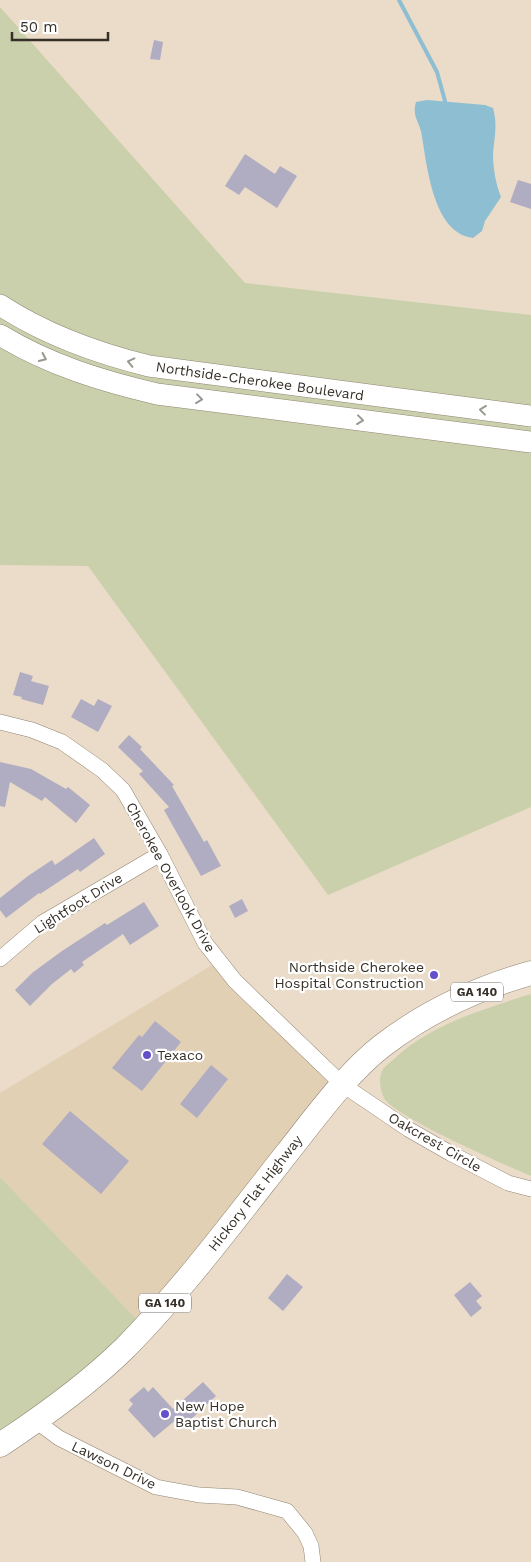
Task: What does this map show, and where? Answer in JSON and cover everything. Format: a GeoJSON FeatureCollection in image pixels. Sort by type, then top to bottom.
{"type":"FeatureCollection","features":[{"type":"Feature","properties":{"kind":"main road","name":"Hickory Flat Highway"},"geometry":{"type":"LineString","coordinates":[[0,1445],[72,1394],[124,1348],[205,1256],[343,1085],[381,1046],[425,1017],[486,987],[531,973]]}},
{"type":"Feature","properties":{"kind":"street","name":"Northside-Cherokee Boulevard"},"geometry":{"type":"LineString","coordinates":[[0,305],[66,341],[95,352],[149,366],[531,416]]}},
{"type":"Feature","properties":{"kind":"street","name":"Northside-Cherokee Boulevard"},"geometry":{"type":"LineString","coordinates":[[0,335],[44,359],[72,370],[100,380],[157,394],[531,442]]}},
{"type":"Feature","properties":{"kind":"street","name":"Cherokee Overlook Drive"},"geometry":{"type":"LineString","coordinates":[[0,722],[32,730],[62,742],[102,770],[123,790],[160,854],[206,943],[235,981],[343,1085]]}},
{"type":"Feature","properties":{"kind":"street","name":"Lightfoot Drive"},"geometry":{"type":"LineString","coordinates":[[0,959],[42,923],[160,854]]}},
{"type":"Feature","properties":{"kind":"street","name":"Oakcrest Circle"},"geometry":{"type":"LineString","coordinates":[[343,1085],[408,1129],[442,1148],[508,1183],[531,1189]]}},
{"type":"Feature","properties":{"kind":"street","name":"Lawson Drive"},"geometry":{"type":"LineString","coordinates":[[36,1421],[59,1438],[156,1487],[199,1495],[237,1496],[287,1511],[304,1533],[311,1546],[313,1562]]}},
{"type":"Feature","properties":{"kind":"shaded area"},"geometry":{"type":"Polygon","coordinates":[[[224,958],[330,1079],[214,1250],[144,1327],[0,1177],[0,1093],[224,958]]]}},
{"type":"Feature","properties":{"kind":"green space"},"geometry":{"type":"Polygon","coordinates":[[[0,7],[245,283],[531,315],[531,807],[328,895],[88,566],[0,565],[0,7]]]}},
{"type":"Feature","properties":{"kind":"green space"},"geometry":{"type":"Polygon","coordinates":[[[531,994],[531,1176],[452,1140],[407,1116],[384,1098],[380,1080],[381,1072],[386,1066],[424,1036],[459,1019],[531,994]]]}},
{"type":"Feature","properties":{"kind":"green space"},"geometry":{"type":"Polygon","coordinates":[[[0,1177],[144,1327],[0,1451],[0,1177]]]}},
{"type":"Feature","properties":{"kind":"water"},"geometry":{"type":"Polygon","coordinates":[[[427,100],[485,105],[493,108],[495,126],[493,155],[496,182],[501,197],[485,221],[482,231],[473,238],[459,233],[448,224],[434,195],[415,110],[416,102],[427,100]]]}},
{"type":"Feature","properties":{"kind":"building"},"geometry":{"type":"Polygon","coordinates":[[[154,40],[163,42],[160,60],[150,59],[154,40]]]}},
{"type":"Feature","properties":{"kind":"building"},"geometry":{"type":"Polygon","coordinates":[[[245,154],[275,174],[280,166],[297,176],[277,208],[245,187],[239,195],[225,186],[245,154]]]}},
{"type":"Feature","properties":{"kind":"building"},"geometry":{"type":"Polygon","coordinates":[[[518,180],[531,184],[531,209],[510,202],[518,180]]]}},
{"type":"Feature","properties":{"kind":"building"},"geometry":{"type":"Polygon","coordinates":[[[20,672],[33,676],[31,681],[49,686],[43,705],[13,695],[20,672]]]}},
{"type":"Feature","properties":{"kind":"building"},"geometry":{"type":"Polygon","coordinates":[[[81,699],[94,706],[98,699],[112,706],[98,732],[71,717],[81,699]]]}},
{"type":"Feature","properties":{"kind":"building"},"geometry":{"type":"Polygon","coordinates":[[[129,735],[142,747],[140,749],[174,785],[172,786],[204,842],[207,840],[221,866],[201,876],[164,810],[169,807],[139,774],[143,771],[118,747],[129,735]]]}},
{"type":"Feature","properties":{"kind":"building"},"geometry":{"type":"Polygon","coordinates":[[[0,762],[31,769],[66,789],[68,787],[90,805],[76,823],[45,797],[42,801],[10,782],[5,807],[0,806],[0,762]]]}},
{"type":"Feature","properties":{"kind":"building"},"geometry":{"type":"Polygon","coordinates":[[[94,838],[105,854],[80,872],[78,869],[39,893],[6,918],[0,910],[0,898],[52,860],[55,865],[94,838]]]}},
{"type":"Feature","properties":{"kind":"building"},"geometry":{"type":"Polygon","coordinates":[[[242,899],[248,911],[235,918],[229,906],[242,899]]]}},
{"type":"Feature","properties":{"kind":"building"},"geometry":{"type":"Polygon","coordinates":[[[144,902],[159,926],[130,945],[123,934],[82,962],[84,965],[74,973],[71,969],[52,984],[30,1006],[15,990],[32,973],[62,951],[105,923],[107,925],[144,902]]]}},
{"type":"Feature","properties":{"kind":"building","name":"Texaco"},"geometry":{"type":"Polygon","coordinates":[[[155,1021],[181,1042],[142,1091],[112,1068],[139,1035],[142,1037],[155,1021]]]}},
{"type":"Feature","properties":{"kind":"building"},"geometry":{"type":"Polygon","coordinates":[[[211,1065],[228,1079],[197,1118],[180,1104],[211,1065]]]}},
{"type":"Feature","properties":{"kind":"building"},"geometry":{"type":"Polygon","coordinates":[[[70,1111],[129,1161],[101,1194],[42,1144],[70,1111]]]}},
{"type":"Feature","properties":{"kind":"building"},"geometry":{"type":"Polygon","coordinates":[[[287,1274],[303,1287],[283,1311],[268,1298],[287,1274]]]}},
{"type":"Feature","properties":{"kind":"building"},"geometry":{"type":"Polygon","coordinates":[[[470,1282],[482,1296],[476,1301],[482,1308],[471,1317],[454,1295],[470,1282]]]}},
{"type":"Feature","properties":{"kind":"building","name":"New Hope Baptist Church"},"geometry":{"type":"Polygon","coordinates":[[[203,1382],[216,1396],[185,1425],[178,1418],[154,1438],[128,1410],[133,1404],[129,1400],[144,1387],[148,1392],[153,1387],[173,1409],[203,1382]]]}},
{"type":"Feature","properties":{"kind":"waterway"},"geometry":{"type":"LineString","coordinates":[[399,0],[437,72],[445,101]]}},
{"type":"Feature","properties":{"kind":"place","name":"Northside Cherokee Hospital Construction"},"geometry":{"type":"Point","coordinates":[434,975]}},
{"type":"Feature","properties":{"kind":"place","name":"Texaco"},"geometry":{"type":"Point","coordinates":[147,1055]}},
{"type":"Feature","properties":{"kind":"place","name":"New Hope Baptist Church"},"geometry":{"type":"Point","coordinates":[165,1414]}}]}
